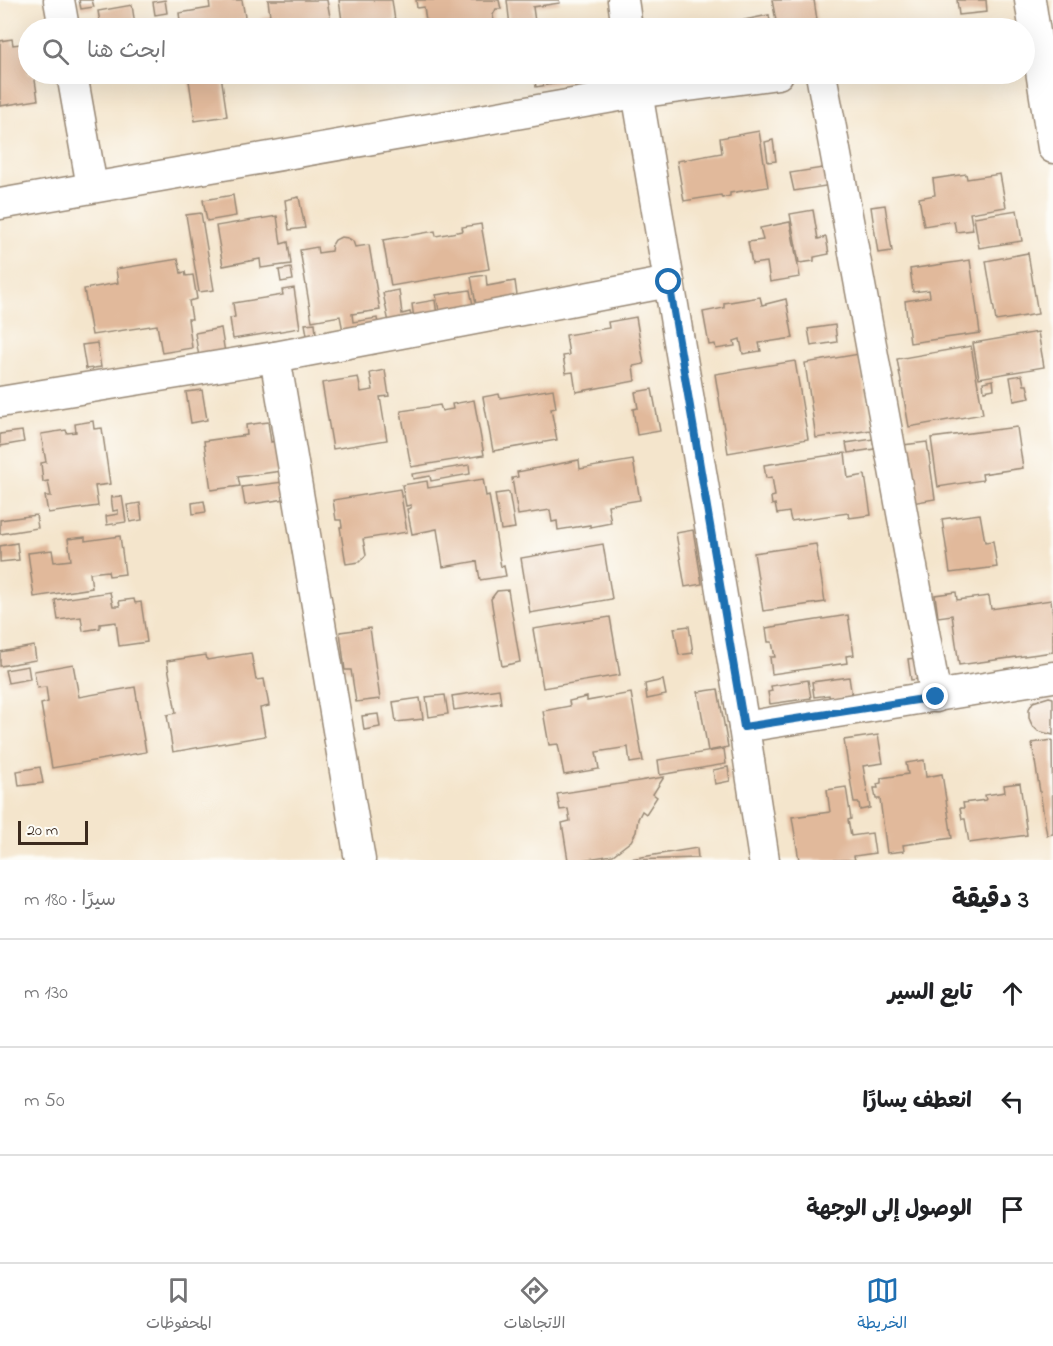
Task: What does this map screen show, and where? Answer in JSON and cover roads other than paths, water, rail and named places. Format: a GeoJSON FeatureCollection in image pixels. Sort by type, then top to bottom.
{"type":"FeatureCollection","features":[{"type":"Feature","properties":{"kind":"street"},"geometry":{"type":"LineString","coordinates":[[59,0],[62,18]]}},
{"type":"Feature","properties":{"kind":"street"},"geometry":{"type":"LineString","coordinates":[[623,0],[626,18]]}},
{"type":"Feature","properties":{"kind":"street"},"geometry":{"type":"LineString","coordinates":[[1030,0],[1030,18]]}},
{"type":"Feature","properties":{"kind":"street"},"geometry":{"type":"LineString","coordinates":[[1035,59],[1053,148]]}},
{"type":"Feature","properties":{"kind":"street"},"geometry":{"type":"LineString","coordinates":[[74,84],[92,187]]}},
{"type":"Feature","properties":{"kind":"street"},"geometry":{"type":"LineString","coordinates":[[0,204],[630,84]]}},
{"type":"Feature","properties":{"kind":"street"},"geometry":{"type":"LineString","coordinates":[[635,84],[744,727],[764,860]]}},
{"type":"Feature","properties":{"kind":"street"},"geometry":{"type":"LineString","coordinates":[[823,84],[936,697]]}},
{"type":"Feature","properties":{"kind":"street"},"geometry":{"type":"LineString","coordinates":[[0,402],[275,357],[669,282]]}},
{"type":"Feature","properties":{"kind":"street"},"geometry":{"type":"LineString","coordinates":[[275,357],[360,860]]}},
{"type":"Feature","properties":{"kind":"street"},"geometry":{"type":"LineString","coordinates":[[744,727],[1053,676]]}}]}
